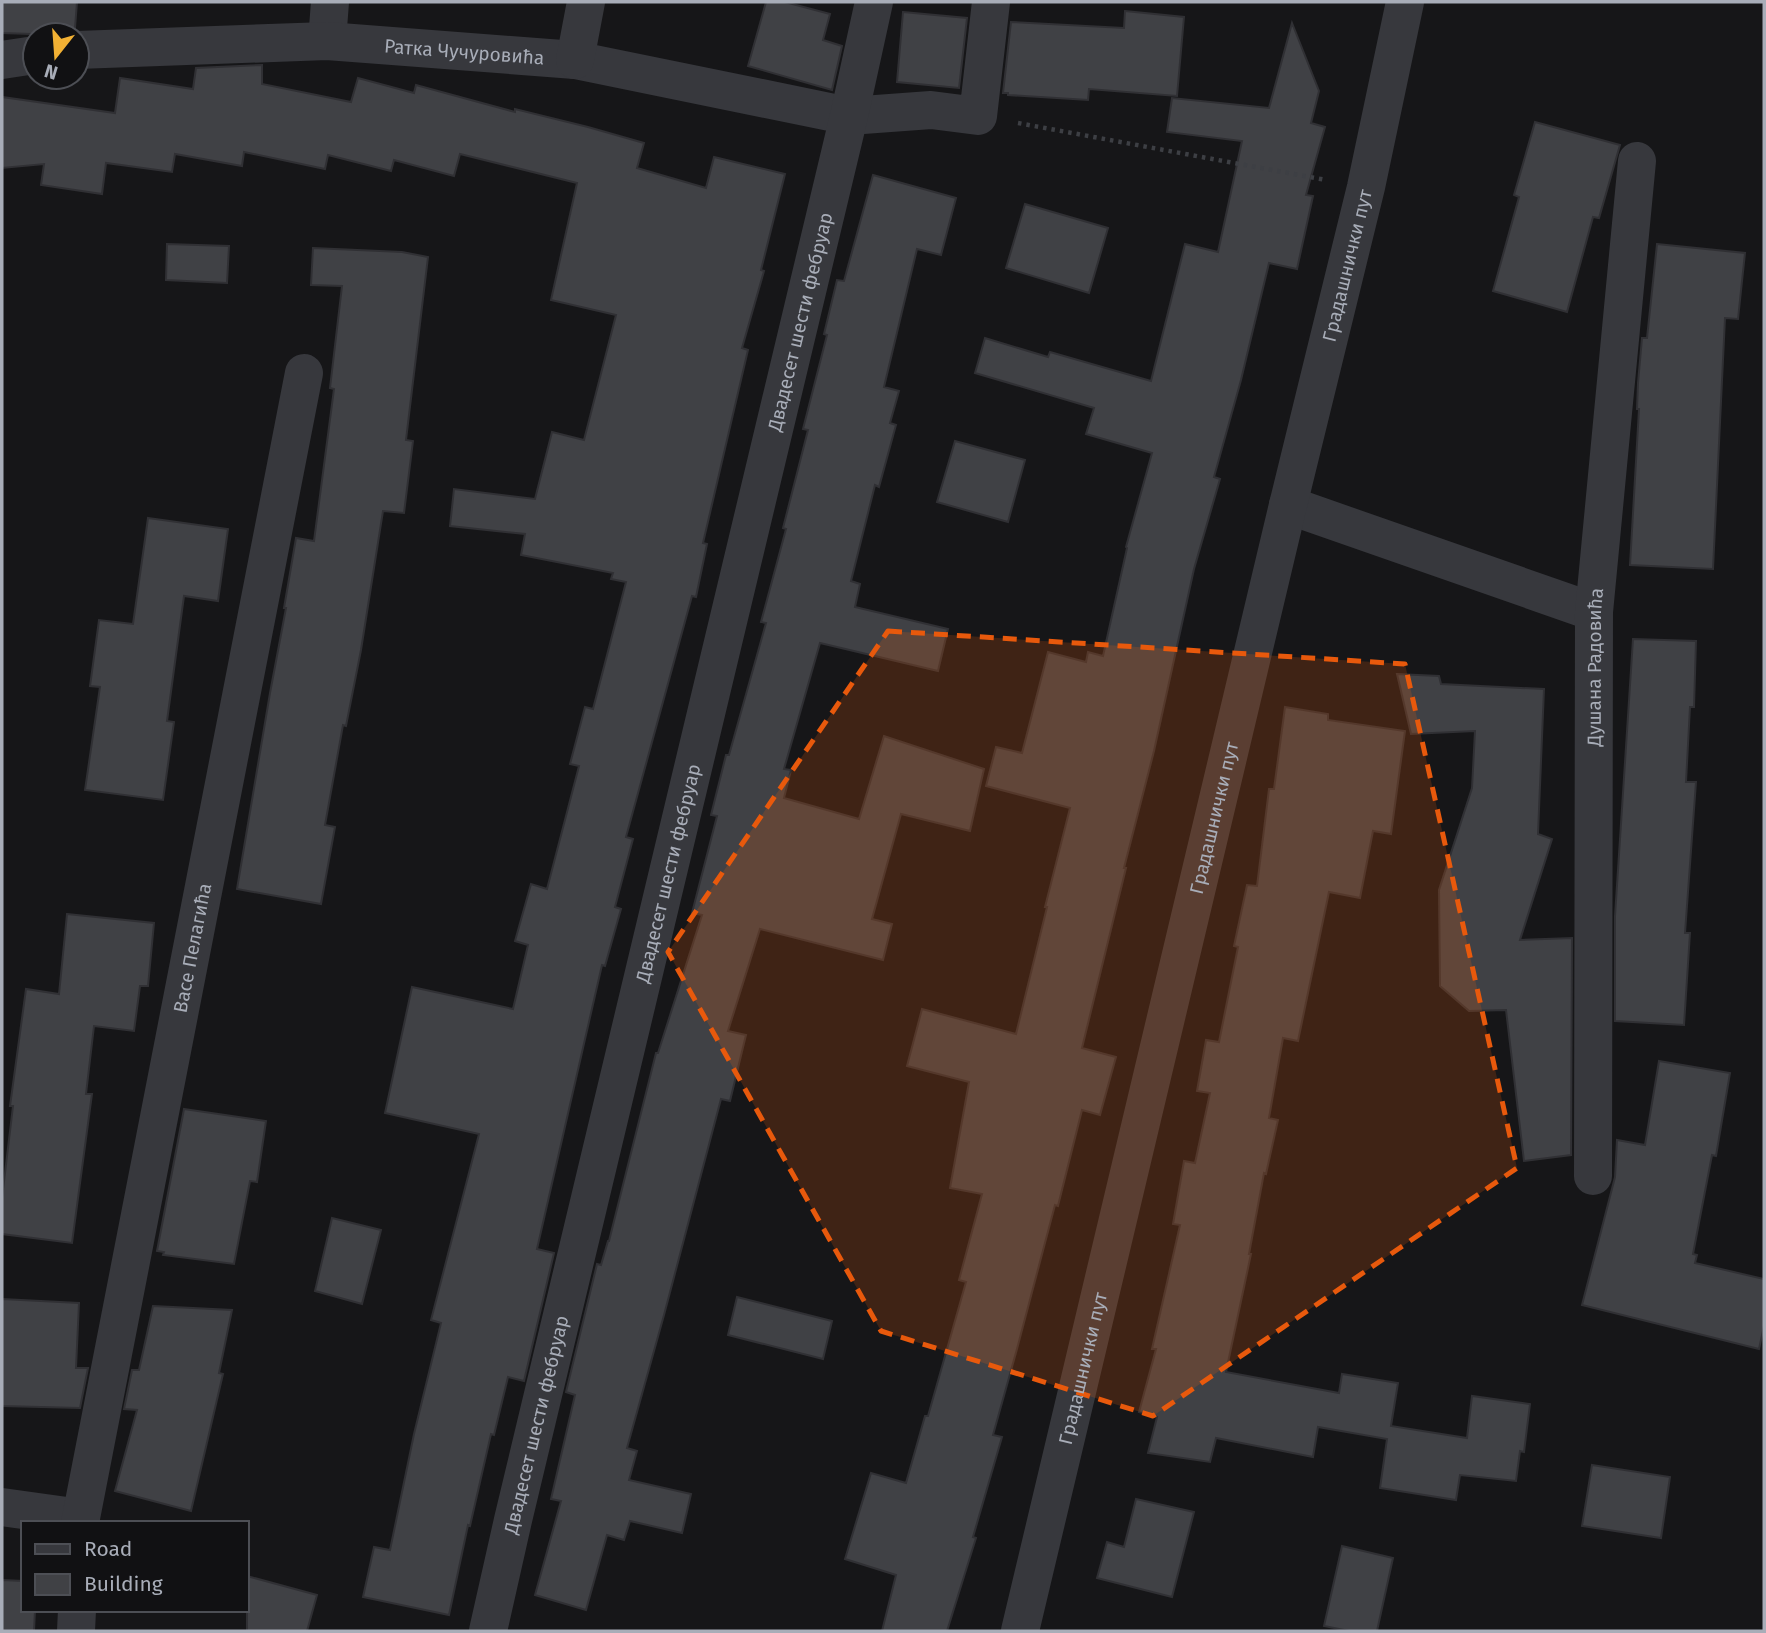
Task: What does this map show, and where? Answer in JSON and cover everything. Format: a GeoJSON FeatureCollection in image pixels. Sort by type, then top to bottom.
{"type":"FeatureCollection","features":[{"type":"Feature","properties":{"kind":"street"},"geometry":{"type":"LineString","coordinates":[[327,41],[330,2]]}},
{"type":"Feature","properties":{"kind":"street"},"geometry":{"type":"LineString","coordinates":[[575,60],[586,2]]}},
{"type":"Feature","properties":{"kind":"street","name":"Двадесет шести фебруар"},"geometry":{"type":"LineString","coordinates":[[488,1631],[874,2]]}},
{"type":"Feature","properties":{"kind":"street"},"geometry":{"type":"LineString","coordinates":[[849,116],[932,110],[979,116],[991,2]]}},
{"type":"Feature","properties":{"kind":"street","name":"Градашнички пут"},"geometry":{"type":"LineString","coordinates":[[1020,1631],[1366,187],[1405,2]]}},
{"type":"Feature","properties":{"kind":"street","name":"Ратка Чучуровића"},"geometry":{"type":"LineString","coordinates":[[91,49],[327,41],[575,60],[849,116]]}},
{"type":"Feature","properties":{"kind":"street"},"geometry":{"type":"LineString","coordinates":[[2,60],[21,57]]}},
{"type":"Feature","properties":{"kind":"street","name":"Душана Радовића"},"geometry":{"type":"LineString","coordinates":[[1593,1176],[1594,612],[1637,161]]}},
{"type":"Feature","properties":{"kind":"street","name":"Васе Пелагића"},"geometry":{"type":"LineString","coordinates":[[81,1520],[304,373]]}},
{"type":"Feature","properties":{"kind":"street"},"geometry":{"type":"LineString","coordinates":[[1288,505],[1594,612]]}},
{"type":"Feature","properties":{"kind":"street"},"geometry":{"type":"LineString","coordinates":[[2,1507],[81,1520]]}},
{"type":"Feature","properties":{"kind":"street"},"geometry":{"type":"LineString","coordinates":[[76,1631],[77,1612]]}},
{"type":"Feature","properties":{"kind":"path"},"geometry":{"type":"LineString","coordinates":[[979,116],[1366,187]]}},
{"type":"Feature","properties":{"kind":"highlighted area"},"geometry":{"type":"Polygon","coordinates":[[[888,631],[1405,664],[1517,1168],[1153,1416],[881,1331],[668,952],[888,631]]]}},
{"type":"Feature","properties":{"kind":"building"},"geometry":{"type":"Polygon","coordinates":[[[2,2],[77,2],[76,21],[21,21],[21,34],[2,33],[2,2]]]}},
{"type":"Feature","properties":{"kind":"building"},"geometry":{"type":"Polygon","coordinates":[[[766,2],[785,2],[830,14],[823,40],[842,46],[832,90],[748,66],[766,2]]]}},
{"type":"Feature","properties":{"kind":"building"},"geometry":{"type":"Polygon","coordinates":[[[1125,11],[1184,17],[1177,96],[1089,89],[1088,100],[1003,93],[1011,22],[1124,28],[1125,11]]]}},
{"type":"Feature","properties":{"kind":"building"},"geometry":{"type":"Polygon","coordinates":[[[903,12],[967,18],[959,88],[897,82],[903,12]]]}},
{"type":"Feature","properties":{"kind":"building"},"geometry":{"type":"Polygon","coordinates":[[[1292,23],[1319,91],[1311,123],[1325,127],[1306,195],[1313,196],[1297,269],[1269,263],[1214,477],[1220,479],[1194,569],[1154,751],[1082,1048],[1116,1057],[1100,1115],[1082,1110],[1058,1206],[1055,1205],[993,1435],[1002,1437],[973,1537],[976,1538],[947,1631],[882,1631],[896,1575],[845,1559],[871,1473],[906,1483],[966,1282],[959,1280],[982,1194],[950,1188],[969,1082],[907,1066],[922,1009],[1016,1034],[1070,808],[986,786],[996,747],[1022,753],[1048,652],[1086,662],[1088,652],[1103,656],[1126,547],[1152,453],[1086,434],[1094,408],[975,373],[985,338],[1048,357],[1050,352],[1151,381],[1185,244],[1218,252],[1242,141],[1167,132],[1172,98],[1269,108],[1292,23]]]}},
{"type":"Feature","properties":{"kind":"building"},"geometry":{"type":"Polygon","coordinates":[[[262,65],[262,84],[351,102],[358,78],[414,93],[416,85],[515,112],[515,109],[588,127],[644,143],[637,168],[706,188],[714,157],[785,174],[761,270],[764,271],[742,348],[748,350],[703,543],[707,544],[696,597],[692,596],[626,837],[633,839],[615,907],[621,909],[605,966],[602,965],[537,1249],[554,1253],[524,1381],[508,1377],[494,1435],[491,1434],[449,1615],[363,1597],[374,1547],[390,1550],[441,1323],[431,1320],[479,1134],[385,1113],[412,987],[513,1009],[528,945],[515,941],[531,884],[547,889],[579,766],[570,764],[585,707],[593,709],[626,582],[611,579],[613,573],[521,555],[525,534],[450,526],[454,489],[535,499],[552,432],[584,440],[616,315],[551,300],[577,183],[460,154],[454,176],[394,160],[391,171],[328,155],[325,169],[244,152],[242,166],[175,154],[172,172],[106,163],[102,194],[41,185],[44,164],[2,168],[2,97],[115,113],[120,78],[193,89],[196,68],[262,65]]]}},
{"type":"Feature","properties":{"kind":"building"},"geometry":{"type":"Polygon","coordinates":[[[1535,122],[1620,145],[1599,218],[1593,217],[1567,312],[1493,291],[1519,197],[1514,195],[1535,122]]]}},
{"type":"Feature","properties":{"kind":"building"},"geometry":{"type":"Polygon","coordinates":[[[873,175],[956,198],[941,255],[917,249],[884,387],[899,391],[890,423],[896,425],[879,487],[875,485],[851,581],[860,584],[855,607],[948,629],[938,671],[820,643],[784,769],[791,770],[784,798],[859,819],[884,736],[984,769],[970,831],[901,814],[872,919],[892,924],[883,960],[760,929],[728,1031],[746,1035],[730,1101],[721,1099],[627,1448],[637,1451],[629,1480],[691,1494],[682,1533],[630,1521],[624,1540],[607,1535],[586,1610],[535,1595],[561,1501],[551,1499],[575,1395],[566,1392],[597,1264],[601,1265],[609,1241],[656,1053],[702,915],[692,913],[717,816],[711,815],[726,755],[729,755],[766,623],[761,622],[786,529],[783,528],[808,430],[803,429],[827,335],[824,334],[837,280],[844,281],[873,175]]]}},
{"type":"Feature","properties":{"kind":"building"},"geometry":{"type":"Polygon","coordinates":[[[1025,204],[1108,228],[1089,293],[1006,268],[1025,204]]]}},
{"type":"Feature","properties":{"kind":"building"},"geometry":{"type":"Polygon","coordinates":[[[167,244],[229,246],[227,283],[166,280],[167,244]]]}},
{"type":"Feature","properties":{"kind":"building"},"geometry":{"type":"Polygon","coordinates":[[[1657,244],[1745,253],[1738,319],[1725,318],[1713,569],[1630,565],[1639,409],[1638,383],[1642,338],[1647,338],[1657,244]]]}},
{"type":"Feature","properties":{"kind":"building"},"geometry":{"type":"Polygon","coordinates":[[[313,248],[402,252],[428,257],[406,440],[413,441],[404,513],[383,511],[361,650],[346,726],[343,725],[325,825],[335,827],[321,904],[237,889],[296,538],[314,541],[334,389],[330,388],[342,286],[311,285],[313,248]]]}},
{"type":"Feature","properties":{"kind":"building"},"geometry":{"type":"Polygon","coordinates":[[[955,441],[1025,460],[1008,522],[937,502],[955,441]]]}},
{"type":"Feature","properties":{"kind":"building"},"geometry":{"type":"Polygon","coordinates":[[[148,518],[228,529],[218,601],[184,596],[167,721],[174,722],[163,800],[85,790],[100,687],[90,686],[99,620],[133,624],[148,518]]]}},
{"type":"Feature","properties":{"kind":"building"},"geometry":{"type":"Polygon","coordinates":[[[1633,639],[1696,641],[1694,707],[1690,707],[1686,782],[1696,782],[1685,933],[1690,933],[1684,1025],[1615,1021],[1615,916],[1633,639]]]}},
{"type":"Feature","properties":{"kind":"building"},"geometry":{"type":"Polygon","coordinates":[[[1397,674],[1439,676],[1441,684],[1544,689],[1538,834],[1552,839],[1520,940],[1572,938],[1571,1155],[1524,1161],[1506,1010],[1469,1011],[1440,986],[1439,890],[1472,788],[1475,731],[1411,734],[1397,674]]]}},
{"type":"Feature","properties":{"kind":"building"},"geometry":{"type":"Polygon","coordinates":[[[1285,707],[1328,714],[1328,720],[1405,731],[1391,834],[1373,831],[1360,898],[1329,892],[1298,1041],[1283,1038],[1269,1118],[1278,1120],[1266,1174],[1264,1173],[1251,1254],[1226,1372],[1339,1393],[1342,1374],[1398,1383],[1391,1426],[1467,1438],[1472,1396],[1530,1404],[1524,1452],[1520,1451],[1516,1481],[1460,1475],[1456,1500],[1380,1488],[1387,1439],[1318,1427],[1313,1457],[1216,1438],[1210,1462],[1148,1453],[1157,1417],[1139,1412],[1156,1349],[1152,1349],[1180,1225],[1173,1224],[1184,1161],[1195,1163],[1210,1093],[1197,1091],[1206,1040],[1219,1042],[1247,885],[1257,886],[1269,789],[1274,789],[1285,707]]]}},
{"type":"Feature","properties":{"kind":"building"},"geometry":{"type":"Polygon","coordinates":[[[67,914],[154,923],[148,986],[140,986],[134,1031],[94,1026],[86,1094],[92,1094],[72,1243],[2,1234],[2,1198],[13,1106],[10,1106],[26,989],[59,994],[67,914]]]}},
{"type":"Feature","properties":{"kind":"building"},"geometry":{"type":"Polygon","coordinates":[[[1659,1061],[1730,1073],[1716,1156],[1712,1155],[1693,1254],[1697,1255],[1695,1263],[1764,1279],[1764,1326],[1759,1349],[1582,1305],[1615,1177],[1617,1140],[1645,1145],[1659,1061]]]}},
{"type":"Feature","properties":{"kind":"building"},"geometry":{"type":"Polygon","coordinates":[[[184,1109],[266,1121],[257,1182],[250,1181],[234,1264],[163,1255],[164,1252],[157,1251],[184,1109]]]}},
{"type":"Feature","properties":{"kind":"building"},"geometry":{"type":"Polygon","coordinates":[[[332,1218],[381,1230],[362,1304],[315,1291],[332,1218]]]}},
{"type":"Feature","properties":{"kind":"building"},"geometry":{"type":"Polygon","coordinates":[[[737,1297],[832,1321],[823,1359],[728,1335],[737,1297]]]}},
{"type":"Feature","properties":{"kind":"building"},"geometry":{"type":"Polygon","coordinates":[[[2,1299],[79,1303],[76,1368],[88,1368],[80,1408],[2,1406],[2,1299]]]}},
{"type":"Feature","properties":{"kind":"building"},"geometry":{"type":"Polygon","coordinates":[[[153,1306],[232,1310],[219,1373],[223,1374],[191,1511],[115,1491],[137,1410],[124,1409],[132,1370],[139,1370],[153,1306]]]}},
{"type":"Feature","properties":{"kind":"building"},"geometry":{"type":"Polygon","coordinates":[[[1592,1465],[1670,1477],[1661,1538],[1582,1526],[1592,1465]]]}},
{"type":"Feature","properties":{"kind":"building"},"geometry":{"type":"Polygon","coordinates":[[[1136,1499],[1194,1512],[1172,1597],[1097,1578],[1107,1542],[1124,1547],[1136,1499]]]}},
{"type":"Feature","properties":{"kind":"building"},"geometry":{"type":"Polygon","coordinates":[[[1342,1546],[1393,1558],[1377,1631],[1349,1631],[1324,1626],[1342,1546]]]}},
{"type":"Feature","properties":{"kind":"building"},"geometry":{"type":"Polygon","coordinates":[[[248,1576],[317,1595],[307,1631],[247,1631],[248,1576]]]}},
{"type":"Feature","properties":{"kind":"building"},"geometry":{"type":"Polygon","coordinates":[[[2,1580],[21,1581],[21,1612],[35,1612],[34,1631],[2,1631],[2,1580]]]}}]}
